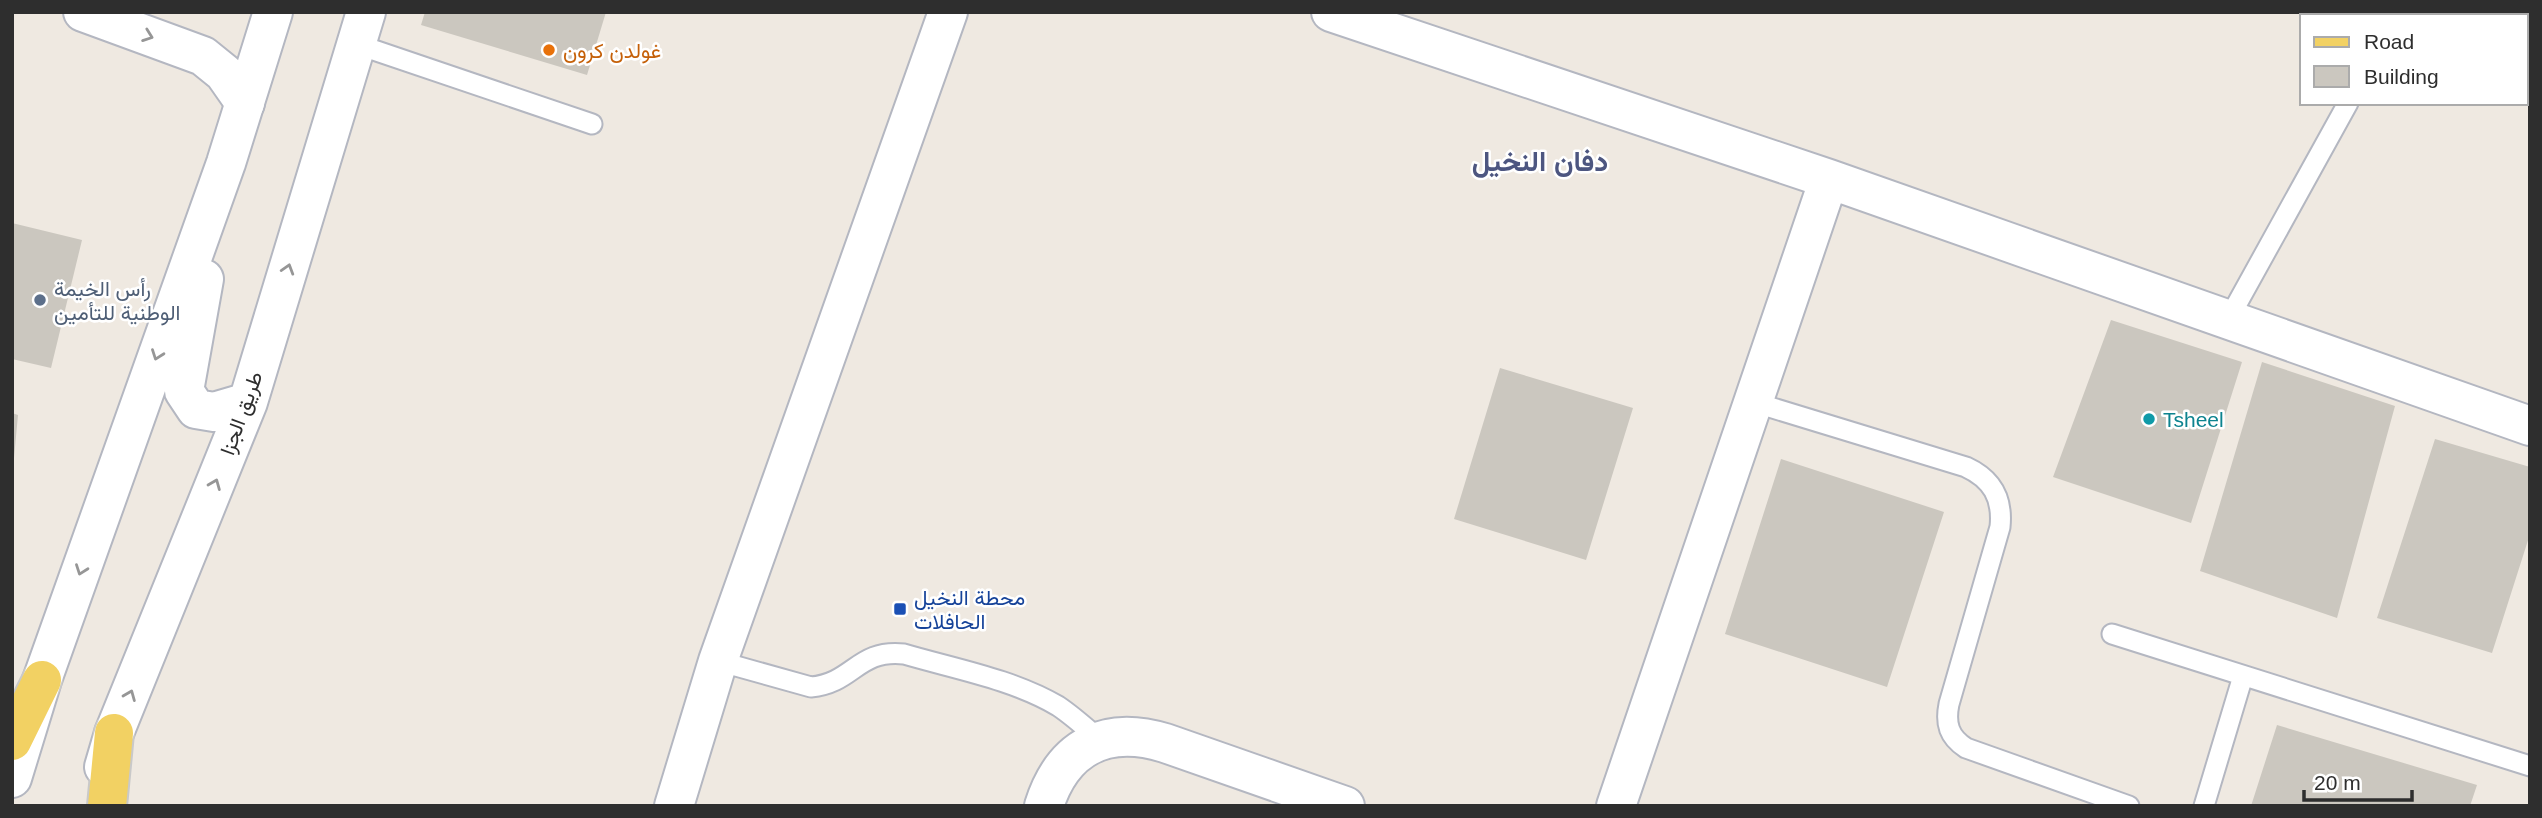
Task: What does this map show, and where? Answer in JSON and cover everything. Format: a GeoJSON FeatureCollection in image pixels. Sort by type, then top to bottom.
{"type":"FeatureCollection","features":[{"type":"Feature","properties":{"kind":"main road"},"geometry":{"type":"LineString","coordinates":[[12,741],[42,680]]}},
{"type":"Feature","properties":{"kind":"main road"},"geometry":{"type":"LineString","coordinates":[[107,806],[114,733]]}},
{"type":"Feature","properties":{"kind":"street"},"geometry":{"type":"LineString","coordinates":[[83,12],[203,56],[224,73],[245,103]]}},
{"type":"Feature","properties":{"kind":"street"},"geometry":{"type":"LineString","coordinates":[[12,778],[42,680],[226,163],[273,12]]}},
{"type":"Feature","properties":{"kind":"street"},"geometry":{"type":"LineString","coordinates":[[674,806],[718,661],[948,12]]}},
{"type":"Feature","properties":{"kind":"street"},"geometry":{"type":"LineString","coordinates":[[1331,12],[1829,179],[2530,426]]}},
{"type":"Feature","properties":{"kind":"street","name":"طريق الجزا"},"geometry":{"type":"LineString","coordinates":[[93,806],[114,733],[247,402],[361,28]]}},
{"type":"Feature","properties":{"kind":"street"},"geometry":{"type":"LineString","coordinates":[[226,163],[184,391],[196,409],[214,412],[247,402]]}},
{"type":"Feature","properties":{"kind":"street"},"geometry":{"type":"LineString","coordinates":[[1616,806],[1829,179]]}},
{"type":"Feature","properties":{"kind":"street"},"geometry":{"type":"LineString","coordinates":[[1044,806],[1051,784],[1063,765],[1100,740],[1121,736],[1144,736],[1345,806]]}},
{"type":"Feature","properties":{"kind":"lane"},"geometry":{"type":"LineString","coordinates":[[361,28],[592,124]]}},
{"type":"Feature","properties":{"kind":"lane"},"geometry":{"type":"LineString","coordinates":[[2228,320],[2347,105]]}},
{"type":"Feature","properties":{"kind":"lane"},"geometry":{"type":"LineString","coordinates":[[1753,402],[1966,467],[1988,480],[2000,502],[2000,527],[1949,704],[1947,724],[1951,734],[1966,748],[2129,806]]}},
{"type":"Feature","properties":{"kind":"lane"},"geometry":{"type":"LineString","coordinates":[[2112,634],[2530,766]]}},
{"type":"Feature","properties":{"kind":"lane"},"geometry":{"type":"LineString","coordinates":[[718,661],[811,687],[826,686],[839,681],[875,655],[890,652],[904,654],[1033,694],[1057,706],[1100,740]]}},
{"type":"Feature","properties":{"kind":"lane"},"geometry":{"type":"LineString","coordinates":[[2204,806],[2243,676]]}},
{"type":"Feature","properties":{"kind":"building","name":"غولدن كرون"},"geometry":{"type":"Polygon","coordinates":[[[425,12],[606,12],[587,75],[421,25],[425,12]]]}},
{"type":"Feature","properties":{"kind":"building","name":"رأس الخيمة الوطنية للتأمين"},"geometry":{"type":"Polygon","coordinates":[[[12,223],[82,240],[51,368],[12,359],[12,223]]]}},
{"type":"Feature","properties":{"kind":"building","name":"Tsheel"},"geometry":{"type":"Polygon","coordinates":[[[2111,320],[2242,362],[2191,523],[2053,477],[2111,320]]]}},
{"type":"Feature","properties":{"kind":"building"},"geometry":{"type":"Polygon","coordinates":[[[2262,362],[2395,406],[2337,618],[2200,571],[2262,362]]]}},
{"type":"Feature","properties":{"kind":"building"},"geometry":{"type":"Polygon","coordinates":[[[1500,368],[1633,408],[1586,560],[1454,519],[1500,368]]]}},
{"type":"Feature","properties":{"kind":"building"},"geometry":{"type":"Polygon","coordinates":[[[12,413],[18,415],[14,458],[12,458],[12,413]]]}},
{"type":"Feature","properties":{"kind":"building"},"geometry":{"type":"Polygon","coordinates":[[[2435,439],[2530,467],[2530,534],[2492,653],[2377,618],[2435,439]]]}},
{"type":"Feature","properties":{"kind":"building"},"geometry":{"type":"Polygon","coordinates":[[[1781,459],[1944,512],[1887,687],[1725,634],[1781,459]]]}},
{"type":"Feature","properties":{"kind":"building"},"geometry":{"type":"Polygon","coordinates":[[[2277,725],[2477,785],[2470,806],[2251,806],[2277,725]]]}},
{"type":"Feature","properties":{"kind":"place","name":"غولدن كرون"},"geometry":{"type":"Point","coordinates":[549,50]}},
{"type":"Feature","properties":{"kind":"place","name":"رأس الخيمة الوطنية للتأمين"},"geometry":{"type":"Point","coordinates":[40,300]}},
{"type":"Feature","properties":{"kind":"place","name":"Tsheel"},"geometry":{"type":"Point","coordinates":[2149,419]}},
{"type":"Feature","properties":{"kind":"place","name":"محطة النخيل الحافلات"},"geometry":{"type":"Point","coordinates":[900,609]}},
{"type":"Feature","properties":{"kind":"district","name":"دفان النخيل"},"geometry":{"type":"Point","coordinates":[1540,161]}}]}
